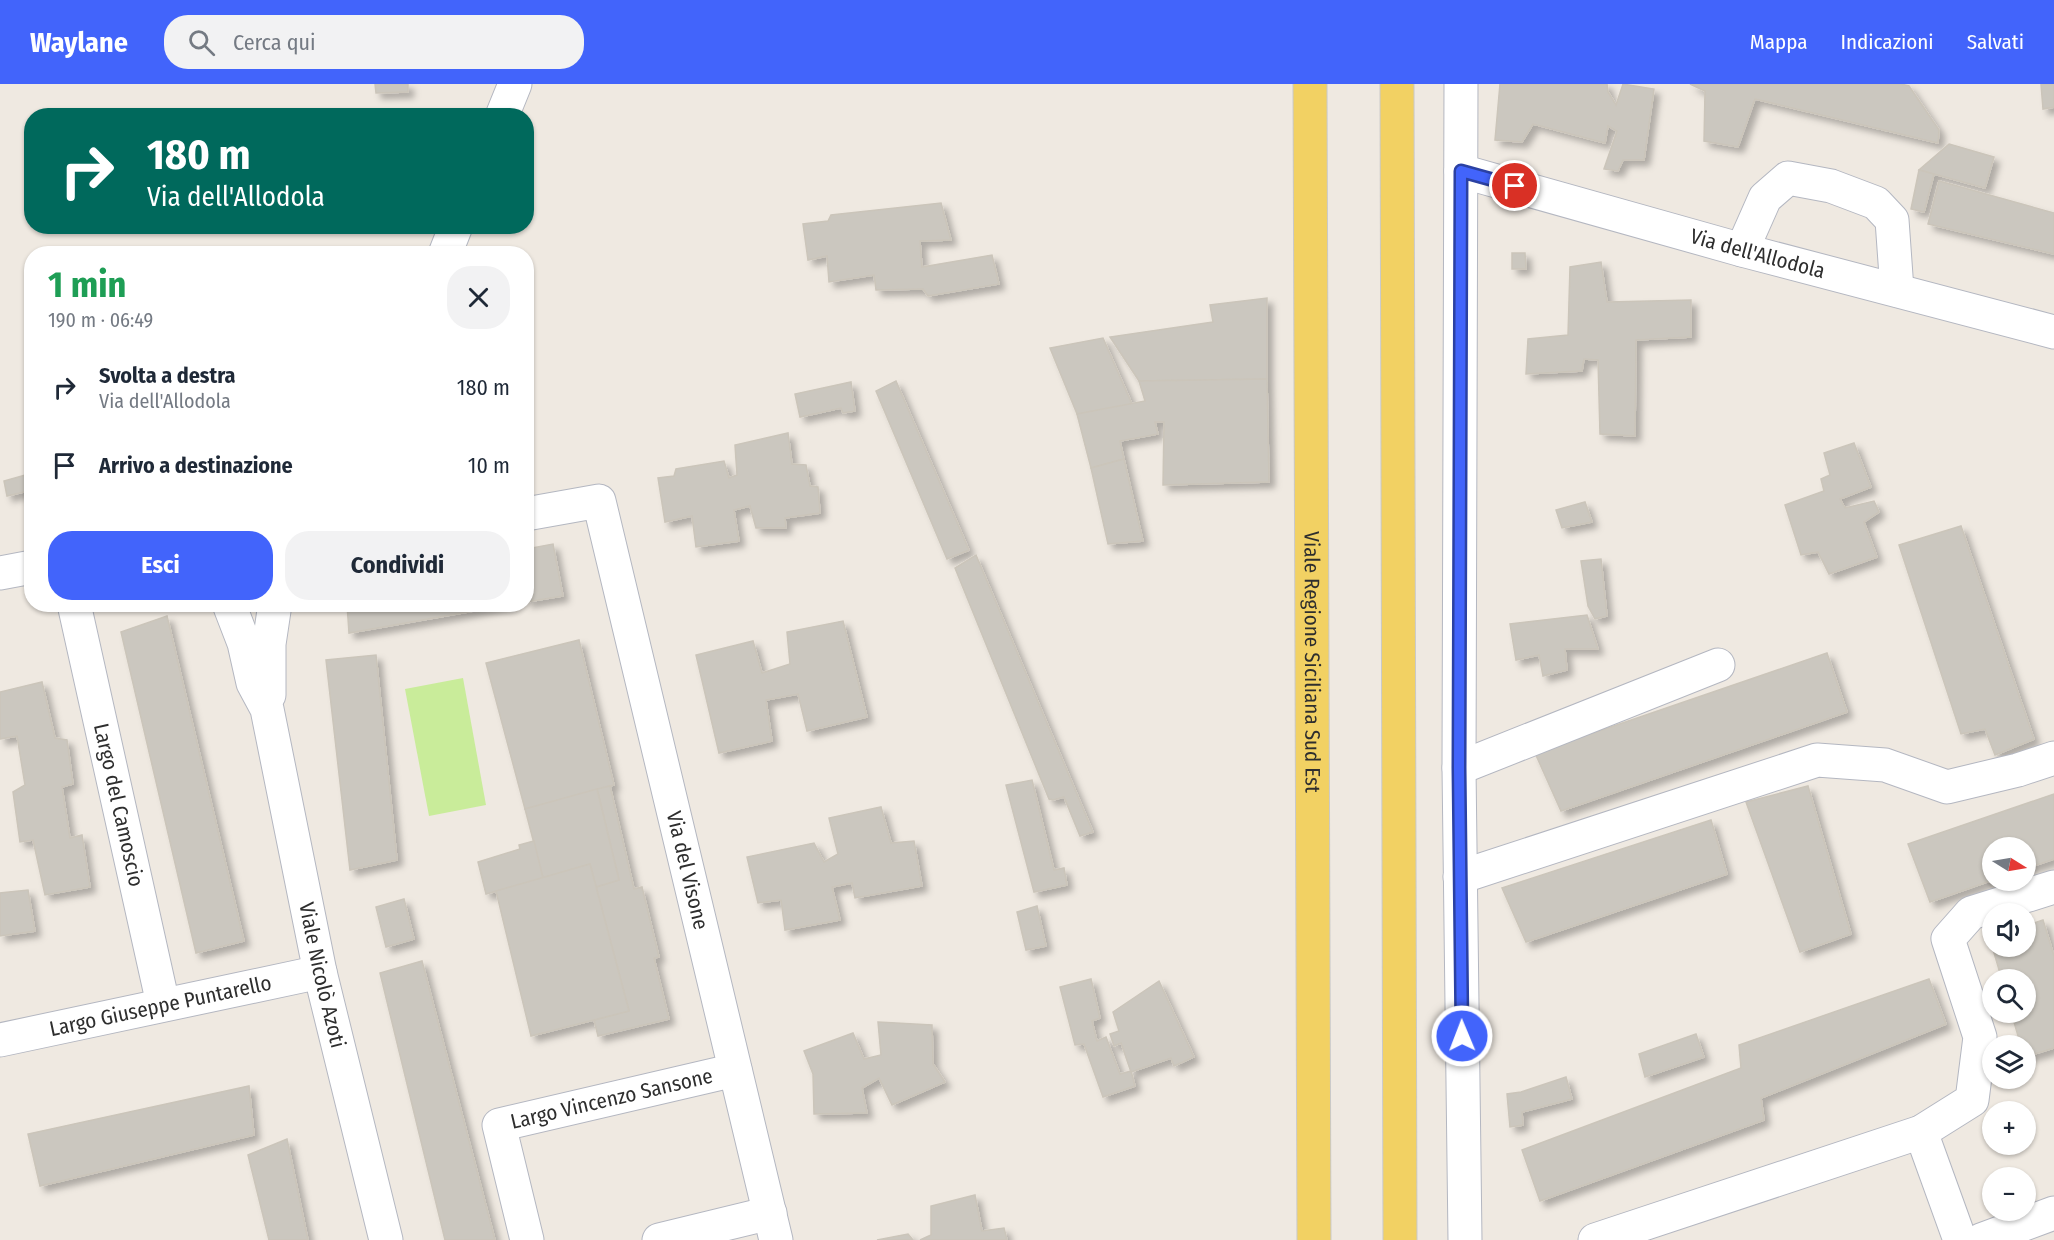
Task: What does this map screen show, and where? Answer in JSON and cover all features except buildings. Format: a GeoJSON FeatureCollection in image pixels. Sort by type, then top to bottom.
{"type":"FeatureCollection","features":[{"type":"Feature","properties":{"kind":"main road","name":"Viale Regione Siciliana Sud Est"},"geometry":{"type":"LineString","coordinates":[[1310,84],[1314,1240]]}},
{"type":"Feature","properties":{"kind":"main road"},"geometry":{"type":"LineString","coordinates":[[1397,84],[1400,1240]]}},
{"type":"Feature","properties":{"kind":"street"},"geometry":{"type":"LineString","coordinates":[[505,108],[515,84]]}},
{"type":"Feature","properties":{"kind":"street"},"geometry":{"type":"LineString","coordinates":[[1461,84],[1459,768],[1465,1240]]}},
{"type":"Feature","properties":{"kind":"street","name":"Via dell'Allodola"},"geometry":{"type":"LineString","coordinates":[[1461,171],[1742,250],[2054,332]]}},
{"type":"Feature","properties":{"kind":"street"},"geometry":{"type":"LineString","coordinates":[[1742,250],[1765,198],[1788,178],[1831,186],[1876,202],[1892,220],[1897,290]]}},
{"type":"Feature","properties":{"kind":"street","name":"Via del Visone"},"geometry":{"type":"LineString","coordinates":[[534,512],[598,501],[773,1227]]}},
{"type":"Feature","properties":{"kind":"street"},"geometry":{"type":"LineString","coordinates":[[0,573],[24,568]]}},
{"type":"Feature","properties":{"kind":"street","name":"Largo del Camoscio"},"geometry":{"type":"LineString","coordinates":[[76,612],[163,1004]]}},
{"type":"Feature","properties":{"kind":"street"},"geometry":{"type":"LineString","coordinates":[[232,612],[244,643],[254,683],[267,709]]}},
{"type":"Feature","properties":{"kind":"street"},"geometry":{"type":"LineString","coordinates":[[267,709],[270,690],[269,644],[274,612]]}},
{"type":"Feature","properties":{"kind":"street"},"geometry":{"type":"LineString","coordinates":[[1459,768],[1718,665]]}},
{"type":"Feature","properties":{"kind":"street","name":"Viale Nicolò Azoti"},"geometry":{"type":"LineString","coordinates":[[267,709],[320,972],[387,1240]]}},
{"type":"Feature","properties":{"kind":"street"},"geometry":{"type":"LineString","coordinates":[[1460,877],[1817,760],[1885,765],[1947,787],[2018,770],[2054,758]]}},
{"type":"Feature","properties":{"kind":"street"},"geometry":{"type":"LineString","coordinates":[[1595,1240],[1921,1132],[1972,1100],[1980,1037],[1948,939],[1971,913],[2054,886]]}},
{"type":"Feature","properties":{"kind":"street","name":"Largo Giuseppe Puntarello"},"geometry":{"type":"LineString","coordinates":[[0,1040],[320,972]]}},
{"type":"Feature","properties":{"kind":"street","name":"Largo Vincenzo Sansone"},"geometry":{"type":"LineString","coordinates":[[527,1240],[499,1125],[735,1070]]}},
{"type":"Feature","properties":{"kind":"street"},"geometry":{"type":"LineString","coordinates":[[1921,1132],[1960,1240]]}},
{"type":"Feature","properties":{"kind":"street"},"geometry":{"type":"LineString","coordinates":[[1981,1240],[2054,1213]]}},
{"type":"Feature","properties":{"kind":"street"},"geometry":{"type":"LineString","coordinates":[[659,1240],[773,1227]]}},
{"type":"Feature","properties":{"kind":"green space"},"geometry":{"type":"Polygon","coordinates":[[[463,678],[486,805],[429,816],[405,689],[463,678]]]}},
{"type":"Feature","properties":{"kind":"route"},"geometry":{"type":"LineString","coordinates":[[1462,1036],[1459,768],[1461,171],[1515,186]]}}]}
